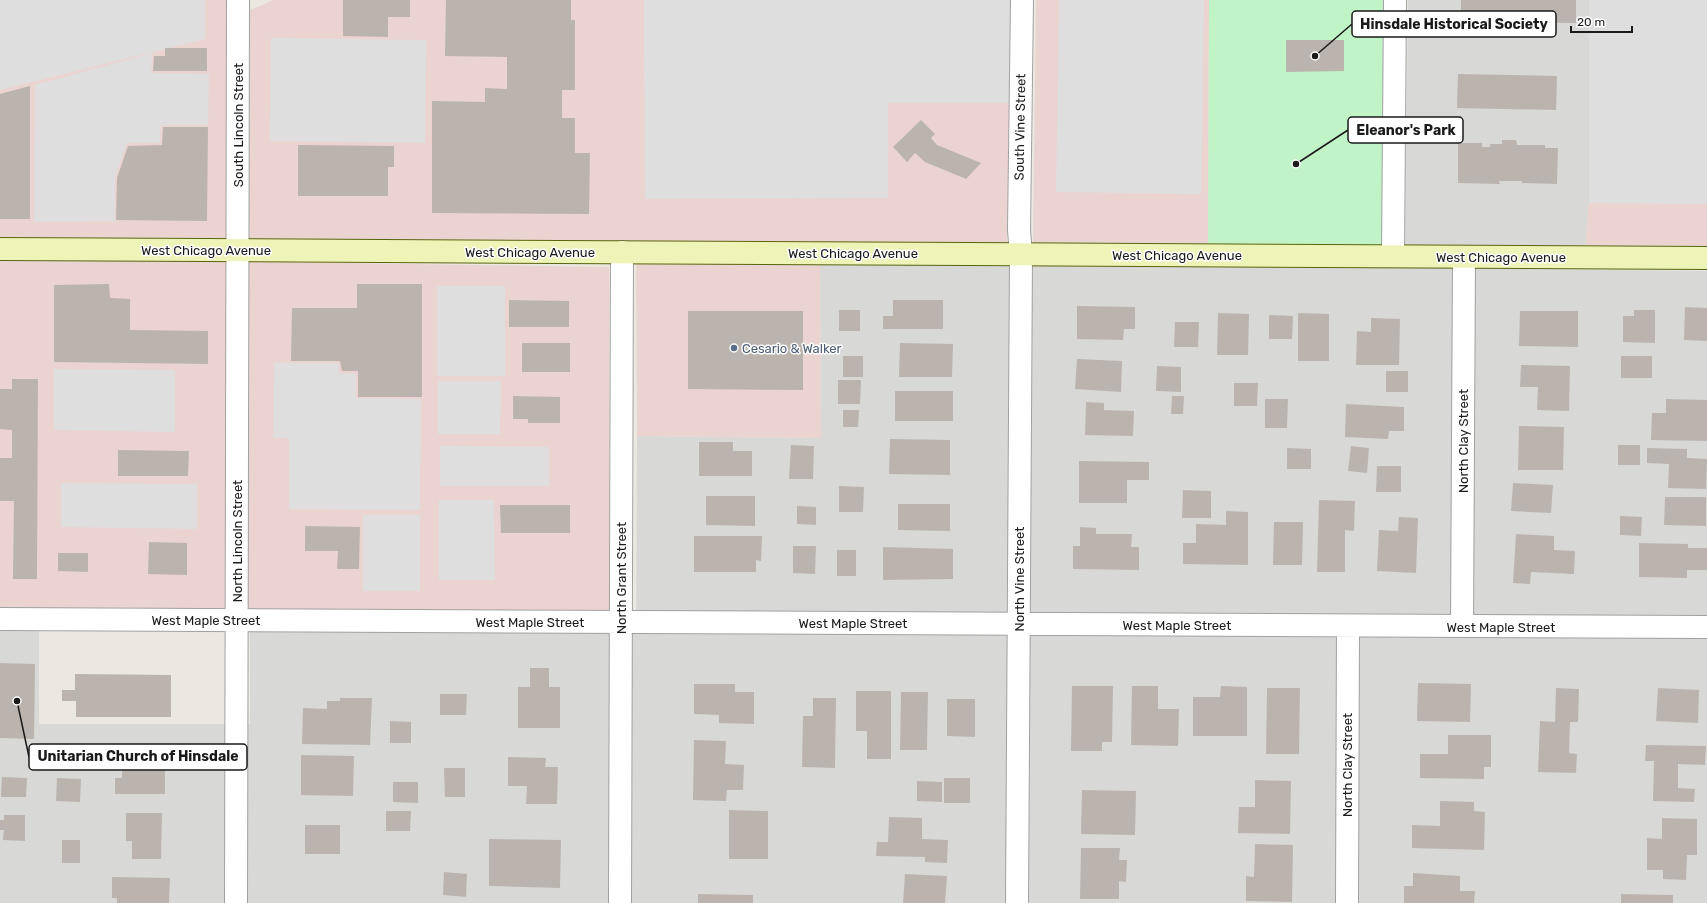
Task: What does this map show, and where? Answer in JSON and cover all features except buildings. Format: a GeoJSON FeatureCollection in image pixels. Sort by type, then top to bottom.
{"type":"FeatureCollection","features":[{"type":"Feature","properties":{"kind":"main road","name":"West Chicago Avenue"},"geometry":{"type":"LineString","coordinates":[[0,249],[1707,258]]}},
{"type":"Feature","properties":{"kind":"street","name":"South Vine Street"},"geometry":{"type":"LineString","coordinates":[[1021,254],[1019,230],[1022,0]]}},
{"type":"Feature","properties":{"kind":"street"},"geometry":{"type":"LineString","coordinates":[[1394,256],[1395,0]]}},
{"type":"Feature","properties":{"kind":"street","name":"South Lincoln Street"},"geometry":{"type":"LineString","coordinates":[[238,250],[242,1]]}},
{"type":"Feature","properties":{"kind":"street","name":"North Lincoln Street"},"geometry":{"type":"LineString","coordinates":[[236,903],[238,250]]}},
{"type":"Feature","properties":{"kind":"street","name":"North Grant Street"},"geometry":{"type":"LineString","coordinates":[[620,903],[622,252]]}},
{"type":"Feature","properties":{"kind":"street","name":"North Vine Street"},"geometry":{"type":"LineString","coordinates":[[1018,903],[1021,254]]}},
{"type":"Feature","properties":{"kind":"street","name":"North Clay Street"},"geometry":{"type":"LineString","coordinates":[[1462,626],[1464,257]]}},
{"type":"Feature","properties":{"kind":"street","name":"West Maple Street"},"geometry":{"type":"LineString","coordinates":[[0,620],[1707,627]]}},
{"type":"Feature","properties":{"kind":"street","name":"North Clay Street"},"geometry":{"type":"LineString","coordinates":[[1347,903],[1348,626]]}},
{"type":"Feature","properties":{"kind":"shaded area"},"geometry":{"type":"Polygon","coordinates":[[[0,0],[227,0],[226,243],[0,240],[0,0]]]}},
{"type":"Feature","properties":{"kind":"shaded area"},"geometry":{"type":"Polygon","coordinates":[[[0,0],[205,0],[205,39],[0,90],[0,0]]]}},
{"type":"Feature","properties":{"kind":"shaded area"},"geometry":{"type":"Polygon","coordinates":[[[274,0],[1011,0],[1007,244],[248,243],[250,10],[274,0]]]}},
{"type":"Feature","properties":{"kind":"shaded area"},"geometry":{"type":"Polygon","coordinates":[[[644,0],[1011,0],[1010,103],[888,103],[888,198],[645,199],[644,0]]]}},
{"type":"Feature","properties":{"kind":"shaded area"},"geometry":{"type":"Polygon","coordinates":[[[1036,0],[1209,0],[1208,244],[1033,244],[1036,0]]]}},
{"type":"Feature","properties":{"kind":"shaded area"},"geometry":{"type":"Polygon","coordinates":[[[1059,0],[1204,0],[1201,194],[1056,192],[1059,0]]]}},
{"type":"Feature","properties":{"kind":"shaded area"},"geometry":{"type":"Polygon","coordinates":[[[1408,0],[1589,0],[1589,203],[1585,248],[1405,246],[1408,0]]]}},
{"type":"Feature","properties":{"kind":"shaded area"},"geometry":{"type":"Polygon","coordinates":[[[1589,0],[1707,0],[1707,248],[1585,248],[1589,203],[1589,0]]]}},
{"type":"Feature","properties":{"kind":"shaded area"},"geometry":{"type":"Polygon","coordinates":[[[1589,0],[1707,0],[1707,204],[1589,203],[1589,0]]]}},
{"type":"Feature","properties":{"kind":"shaded area"},"geometry":{"type":"Polygon","coordinates":[[[271,38],[426,40],[425,143],[270,141],[271,38]]]}},
{"type":"Feature","properties":{"kind":"shaded area"},"geometry":{"type":"Polygon","coordinates":[[[152,53],[151,73],[209,74],[208,125],[161,125],[160,143],[127,143],[115,178],[115,221],[34,222],[35,85],[152,53]]]}},
{"type":"Feature","properties":{"kind":"shaded area"},"geometry":{"type":"Polygon","coordinates":[[[0,258],[609,267],[609,612],[0,610],[0,258]]]}},
{"type":"Feature","properties":{"kind":"shaded area"},"geometry":{"type":"Polygon","coordinates":[[[636,259],[820,261],[821,438],[637,436],[636,259]]]}},
{"type":"Feature","properties":{"kind":"shaded area"},"geometry":{"type":"Polygon","coordinates":[[[820,261],[1707,271],[1707,903],[0,903],[0,626],[39,626],[39,724],[250,724],[250,631],[636,632],[637,436],[821,438],[820,261]]]}},
{"type":"Feature","properties":{"kind":"shaded area"},"geometry":{"type":"Polygon","coordinates":[[[437,286],[505,286],[505,376],[437,376],[437,286]]]}},
{"type":"Feature","properties":{"kind":"shaded area"},"geometry":{"type":"Polygon","coordinates":[[[274,363],[339,363],[339,373],[356,374],[356,398],[421,399],[420,510],[289,509],[289,438],[273,438],[274,363]]]}},
{"type":"Feature","properties":{"kind":"shaded area"},"geometry":{"type":"Polygon","coordinates":[[[54,369],[175,370],[175,432],[54,430],[54,369]]]}},
{"type":"Feature","properties":{"kind":"shaded area"},"geometry":{"type":"Polygon","coordinates":[[[438,381],[501,381],[500,434],[438,434],[438,381]]]}},
{"type":"Feature","properties":{"kind":"shaded area"},"geometry":{"type":"Polygon","coordinates":[[[440,446],[549,447],[549,486],[440,486],[440,446]]]}},
{"type":"Feature","properties":{"kind":"shaded area"},"geometry":{"type":"Polygon","coordinates":[[[61,483],[197,484],[197,529],[61,527],[61,483]]]}},
{"type":"Feature","properties":{"kind":"shaded area"},"geometry":{"type":"Polygon","coordinates":[[[439,500],[494,500],[495,580],[439,580],[439,500]]]}},
{"type":"Feature","properties":{"kind":"shaded area"},"geometry":{"type":"Polygon","coordinates":[[[363,515],[420,515],[420,591],[363,591],[363,515]]]}},
{"type":"Feature","properties":{"kind":"green space"},"geometry":{"type":"Polygon","coordinates":[[[1209,0],[1385,0],[1383,246],[1208,244],[1209,0]]]}},
{"type":"Feature","properties":{"kind":"place","name":"Hinsdale Historical Society"},"geometry":{"type":"Point","coordinates":[1315,56]}},
{"type":"Feature","properties":{"kind":"place","name":"Eleanor's Park"},"geometry":{"type":"Point","coordinates":[1296,164]}},
{"type":"Feature","properties":{"kind":"place","name":"Cesario & Walker"},"geometry":{"type":"Point","coordinates":[734,348]}},
{"type":"Feature","properties":{"kind":"place","name":"Unitarian Church of Hinsdale"},"geometry":{"type":"Point","coordinates":[17,701]}}]}
